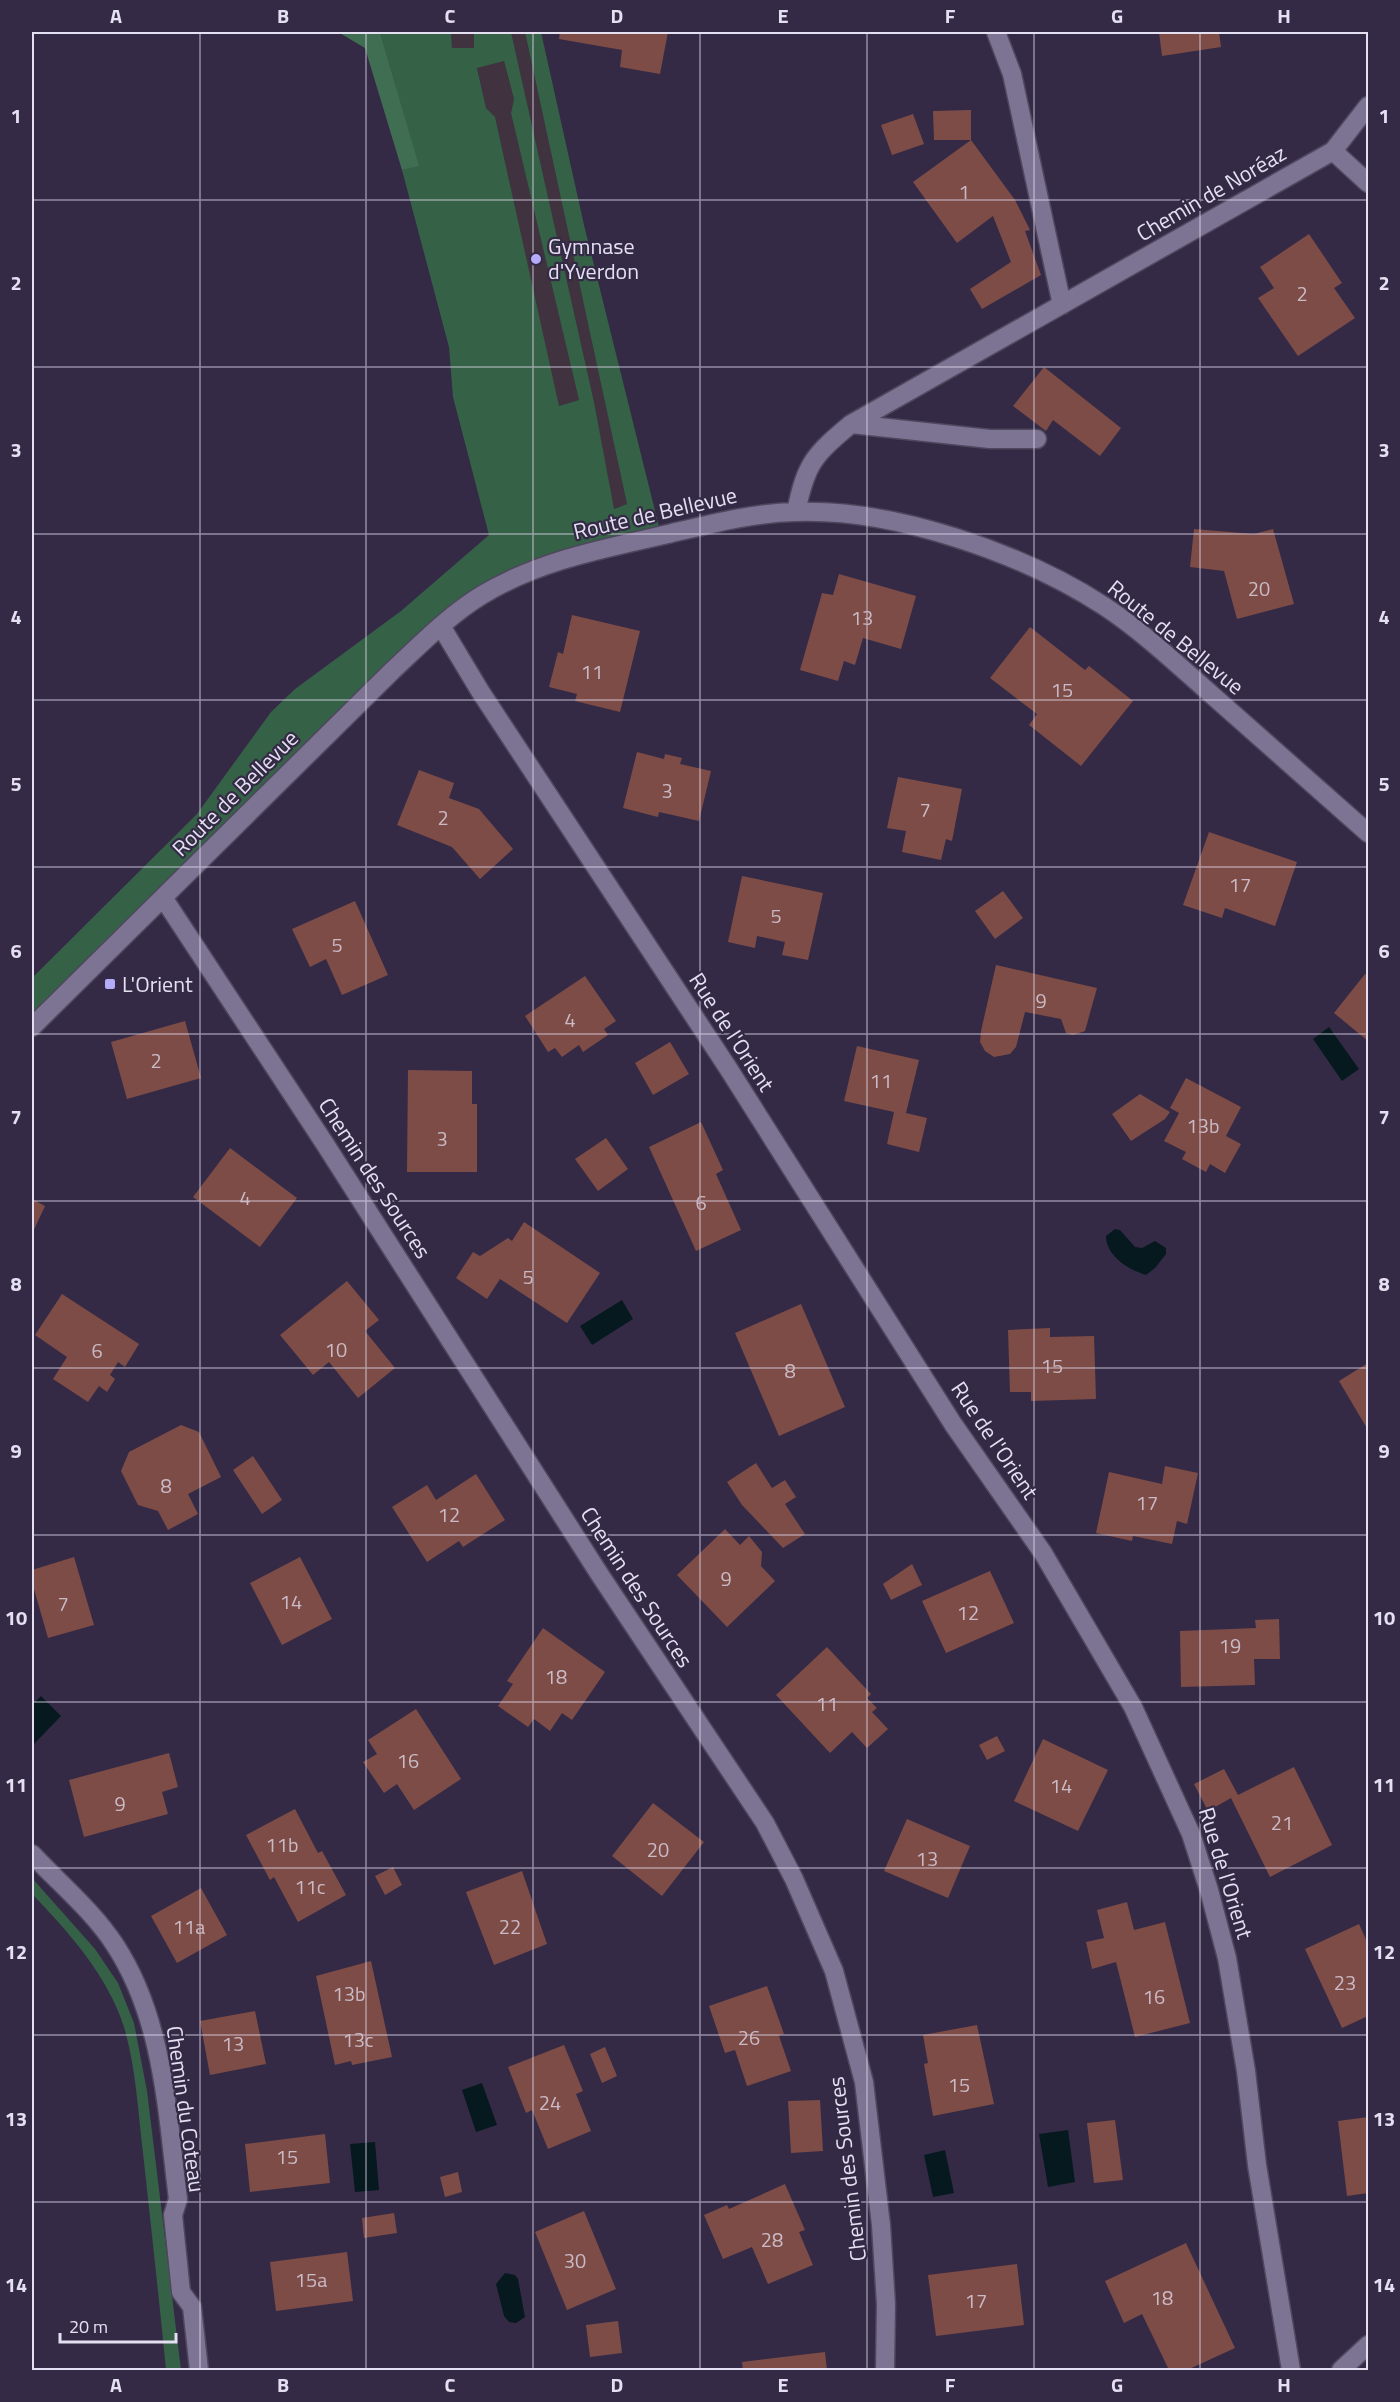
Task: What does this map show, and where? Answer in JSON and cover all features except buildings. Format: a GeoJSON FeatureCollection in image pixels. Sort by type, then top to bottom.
{"type":"FeatureCollection","features":[{"type":"Feature","properties":{"kind":"street"},"geometry":{"type":"LineString","coordinates":[[996,32],[1012,74],[1062,305]]}},
{"type":"Feature","properties":{"kind":"street","name":"Chemin de Noréaz"},"geometry":{"type":"LineString","coordinates":[[796,512],[809,464],[819,451],[851,424],[1333,151],[1368,106]]}},
{"type":"Feature","properties":{"kind":"street"},"geometry":{"type":"LineString","coordinates":[[1333,151],[1368,183]]}},
{"type":"Feature","properties":{"kind":"street"},"geometry":{"type":"LineString","coordinates":[[851,424],[990,439],[1037,439]]}},
{"type":"Feature","properties":{"kind":"street","name":"Route de Bellevue"},"geometry":{"type":"LineString","coordinates":[[32,1027],[164,899],[392,671],[441,626],[481,596],[536,567],[576,554],[721,522],[796,512],[869,515],[916,527],[1008,557],[1074,588],[1106,607],[1180,667],[1368,833]]}},
{"type":"Feature","properties":{"kind":"street","name":"Rue de l'Orient"},"geometry":{"type":"LineString","coordinates":[[441,626],[480,691],[734,1077],[953,1424],[1043,1552],[1133,1707],[1191,1834],[1227,1958],[1246,2071],[1257,2165],[1291,2370]]}},
{"type":"Feature","properties":{"kind":"street","name":"Chemin des Sources"},"geometry":{"type":"LineString","coordinates":[[164,899],[325,1144],[611,1592],[765,1823],[794,1879],[834,1971],[864,2082],[881,2225],[886,2304],[885,2370]]}},
{"type":"Feature","properties":{"kind":"street","name":"Chemin du Coteau"},"geometry":{"type":"LineString","coordinates":[[32,1854],[102,1928],[115,1945],[132,1976],[154,2033],[178,2199],[173,2215],[181,2292],[192,2307],[199,2370]]}},
{"type":"Feature","properties":{"kind":"street"},"geometry":{"type":"LineString","coordinates":[[1341,2370],[1368,2345]]}},
{"type":"Feature","properties":{"kind":"shaded area"},"geometry":{"type":"Polygon","coordinates":[[[451,32],[474,32],[475,48],[452,48],[451,32]]]}},
{"type":"Feature","properties":{"kind":"shaded area","name":"Gymnase d'Yverdon"},"geometry":{"type":"Polygon","coordinates":[[[511,32],[525,32],[627,504],[613,509],[594,402],[511,32]]]}},
{"type":"Feature","properties":{"kind":"shaded area","name":"Gymnase d'Yverdon"},"geometry":{"type":"Polygon","coordinates":[[[504,61],[514,99],[511,113],[579,400],[558,406],[495,117],[486,108],[477,67],[504,61]]]}},
{"type":"Feature","properties":{"kind":"shaded area"},"geometry":{"type":"Polygon","coordinates":[[[1329,1027],[1359,1069],[1342,1081],[1313,1039],[1329,1027]]]}},
{"type":"Feature","properties":{"kind":"shaded area"},"geometry":{"type":"Polygon","coordinates":[[[1115,1229],[1120,1230],[1135,1247],[1142,1248],[1155,1241],[1166,1248],[1166,1254],[1146,1275],[1133,1270],[1114,1256],[1110,1250],[1106,1236],[1115,1229]]]}},
{"type":"Feature","properties":{"kind":"shaded area"},"geometry":{"type":"Polygon","coordinates":[[[622,1300],[633,1319],[592,1345],[580,1326],[622,1300]]]}},
{"type":"Feature","properties":{"kind":"shaded area"},"geometry":{"type":"Polygon","coordinates":[[[41,1696],[61,1716],[32,1746],[32,1705],[41,1696]]]}},
{"type":"Feature","properties":{"kind":"shaded area"},"geometry":{"type":"Polygon","coordinates":[[[482,2083],[497,2125],[476,2132],[462,2090],[482,2083]]]}},
{"type":"Feature","properties":{"kind":"shaded area"},"geometry":{"type":"Polygon","coordinates":[[[1068,2130],[1075,2182],[1048,2187],[1039,2134],[1068,2130]]]}},
{"type":"Feature","properties":{"kind":"shaded area"},"geometry":{"type":"Polygon","coordinates":[[[375,2142],[379,2190],[355,2192],[350,2144],[375,2142]]]}},
{"type":"Feature","properties":{"kind":"shaded area"},"geometry":{"type":"Polygon","coordinates":[[[945,2150],[954,2193],[933,2197],[924,2155],[945,2150]]]}},
{"type":"Feature","properties":{"kind":"shaded area"},"geometry":{"type":"Polygon","coordinates":[[[505,2273],[515,2275],[518,2279],[525,2317],[516,2323],[509,2322],[504,2316],[496,2284],[505,2273]]]}},
{"type":"Feature","properties":{"kind":"green space"},"geometry":{"type":"Polygon","coordinates":[[[338,32],[380,32],[419,166],[402,170],[365,48],[338,32]]]}},
{"type":"Feature","properties":{"kind":"green space"},"geometry":{"type":"Polygon","coordinates":[[[380,32],[451,32],[452,48],[474,48],[474,32],[511,32],[594,402],[614,509],[627,504],[525,32],[541,32],[584,225],[661,535],[481,595],[32,1027],[32,978],[197,814],[271,712],[295,689],[401,611],[489,535],[453,397],[449,347],[402,170],[418,165],[380,32]],[[504,61],[477,68],[486,108],[495,117],[559,406],[579,400],[511,113],[514,99],[504,61]]]}},
{"type":"Feature","properties":{"kind":"green space"},"geometry":{"type":"Polygon","coordinates":[[[32,1878],[95,1949],[118,1983],[134,2023],[147,2091],[181,2370],[166,2370],[136,2090],[124,2027],[108,1990],[86,1955],[32,1894],[32,1878]]]}},
{"type":"Feature","properties":{"kind":"place","name":"Gymnase d'Yverdon"},"geometry":{"type":"Point","coordinates":[536,259]}},
{"type":"Feature","properties":{"kind":"place","name":"L'Orient"},"geometry":{"type":"Point","coordinates":[110,984]}}]}
